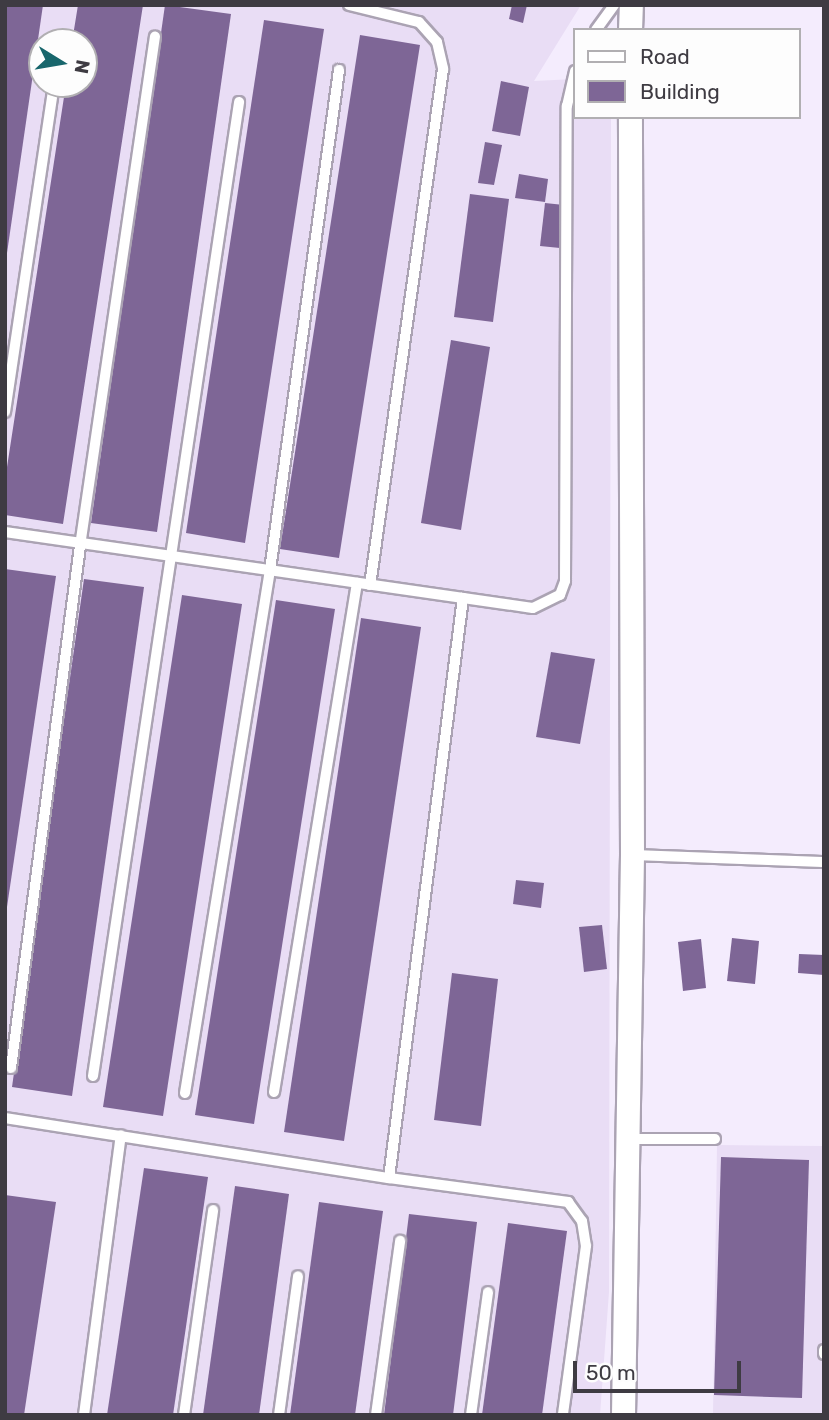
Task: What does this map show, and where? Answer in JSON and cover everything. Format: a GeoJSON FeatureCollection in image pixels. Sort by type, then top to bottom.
{"type":"FeatureCollection","features":[{"type":"Feature","properties":{"kind":"street"},"geometry":{"type":"LineString","coordinates":[[631,5],[631,28]]}},
{"type":"Feature","properties":{"kind":"street"},"geometry":{"type":"LineString","coordinates":[[623,1415],[632,855],[630,119]]}},
{"type":"Feature","properties":{"kind":"lane"},"geometry":{"type":"LineString","coordinates":[[349,5],[419,22],[437,42],[443,69],[370,585]]}},
{"type":"Feature","properties":{"kind":"lane"},"geometry":{"type":"LineString","coordinates":[[597,28],[614,5]]}},
{"type":"Feature","properties":{"kind":"lane"},"geometry":{"type":"LineString","coordinates":[[11,1068],[80,546],[155,36]]}},
{"type":"Feature","properties":{"kind":"lane"},"geometry":{"type":"LineString","coordinates":[[185,1093],[270,570],[339,70]]}},
{"type":"Feature","properties":{"kind":"lane"},"geometry":{"type":"LineString","coordinates":[[5,533],[80,546],[173,556],[533,608],[560,595],[565,580],[567,106],[574,75]]}},
{"type":"Feature","properties":{"kind":"lane"},"geometry":{"type":"LineString","coordinates":[[5,412],[52,98]]}},
{"type":"Feature","properties":{"kind":"lane"},"geometry":{"type":"LineString","coordinates":[[93,1076],[239,102]]}},
{"type":"Feature","properties":{"kind":"lane"},"geometry":{"type":"LineString","coordinates":[[274,1092],[357,583]]}},
{"type":"Feature","properties":{"kind":"lane"},"geometry":{"type":"LineString","coordinates":[[389,1178],[463,598]]}},
{"type":"Feature","properties":{"kind":"lane"},"geometry":{"type":"LineString","coordinates":[[632,855],[824,862]]}},
{"type":"Feature","properties":{"kind":"lane"},"geometry":{"type":"LineString","coordinates":[[5,1118],[389,1178],[568,1202],[582,1221],[586,1246],[563,1415]]}},
{"type":"Feature","properties":{"kind":"lane"},"geometry":{"type":"LineString","coordinates":[[84,1415],[121,1135]]}},
{"type":"Feature","properties":{"kind":"lane"},"geometry":{"type":"LineString","coordinates":[[626,1139],[715,1139]]}},
{"type":"Feature","properties":{"kind":"lane"},"geometry":{"type":"LineString","coordinates":[[184,1415],[213,1210]]}},
{"type":"Feature","properties":{"kind":"lane"},"geometry":{"type":"LineString","coordinates":[[376,1415],[400,1241]]}},
{"type":"Feature","properties":{"kind":"lane"},"geometry":{"type":"LineString","coordinates":[[279,1415],[299,1276]]}},
{"type":"Feature","properties":{"kind":"lane"},"geometry":{"type":"LineString","coordinates":[[471,1415],[488,1292]]}},
{"type":"Feature","properties":{"kind":"shaded area"},"geometry":{"type":"Polygon","coordinates":[[[5,5],[581,5],[534,81],[574,79],[574,119],[611,119],[609,1292],[600,1415],[5,1415],[5,5]]]}},
{"type":"Feature","properties":{"kind":"shaded area"},"geometry":{"type":"Polygon","coordinates":[[[717,1145],[824,1146],[824,1415],[713,1415],[717,1145]]]}},
{"type":"Feature","properties":{"kind":"building"},"geometry":{"type":"Polygon","coordinates":[[[5,5],[43,5],[40,28],[28,28],[30,98],[5,253],[5,5]]]}},
{"type":"Feature","properties":{"kind":"building"},"geometry":{"type":"Polygon","coordinates":[[[78,5],[143,5],[63,524],[5,515],[5,480],[64,98],[98,98],[98,28],[74,28],[78,5]]]}},
{"type":"Feature","properties":{"kind":"building"},"geometry":{"type":"Polygon","coordinates":[[[165,5],[231,14],[157,532],[91,523],[165,5]]]}},
{"type":"Feature","properties":{"kind":"building"},"geometry":{"type":"Polygon","coordinates":[[[512,5],[527,5],[523,23],[509,19],[512,5]]]}},
{"type":"Feature","properties":{"kind":"building"},"geometry":{"type":"Polygon","coordinates":[[[264,20],[324,29],[245,543],[186,533],[264,20]]]}},
{"type":"Feature","properties":{"kind":"building"},"geometry":{"type":"Polygon","coordinates":[[[360,35],[420,45],[339,558],[280,549],[360,35]]]}},
{"type":"Feature","properties":{"kind":"building"},"geometry":{"type":"Polygon","coordinates":[[[501,81],[529,87],[520,136],[492,131],[501,81]]]}},
{"type":"Feature","properties":{"kind":"building"},"geometry":{"type":"Polygon","coordinates":[[[485,142],[502,145],[494,185],[478,183],[485,142]]]}},
{"type":"Feature","properties":{"kind":"building"},"geometry":{"type":"Polygon","coordinates":[[[519,174],[548,179],[545,202],[515,198],[519,174]]]}},
{"type":"Feature","properties":{"kind":"building"},"geometry":{"type":"Polygon","coordinates":[[[470,194],[509,199],[493,322],[454,317],[470,194]]]}},
{"type":"Feature","properties":{"kind":"building"},"geometry":{"type":"Polygon","coordinates":[[[545,203],[564,205],[560,248],[540,246],[545,203]]]}},
{"type":"Feature","properties":{"kind":"building"},"geometry":{"type":"Polygon","coordinates":[[[451,340],[490,347],[461,530],[421,523],[451,340]]]}},
{"type":"Feature","properties":{"kind":"building"},"geometry":{"type":"Polygon","coordinates":[[[5,569],[56,576],[7,907],[5,907],[5,569]]]}},
{"type":"Feature","properties":{"kind":"building"},"geometry":{"type":"Polygon","coordinates":[[[84,579],[144,587],[72,1096],[12,1087],[84,579]]]}},
{"type":"Feature","properties":{"kind":"building"},"geometry":{"type":"Polygon","coordinates":[[[182,595],[242,604],[163,1116],[103,1107],[182,595]]]}},
{"type":"Feature","properties":{"kind":"building"},"geometry":{"type":"Polygon","coordinates":[[[276,600],[335,609],[254,1124],[195,1115],[276,600]]]}},
{"type":"Feature","properties":{"kind":"building"},"geometry":{"type":"Polygon","coordinates":[[[361,618],[421,627],[344,1141],[284,1132],[361,618]]]}},
{"type":"Feature","properties":{"kind":"building"},"geometry":{"type":"Polygon","coordinates":[[[551,652],[595,659],[580,744],[536,737],[551,652]]]}},
{"type":"Feature","properties":{"kind":"building"},"geometry":{"type":"Polygon","coordinates":[[[516,880],[544,883],[541,908],[513,904],[516,880]]]}},
{"type":"Feature","properties":{"kind":"building"},"geometry":{"type":"Polygon","coordinates":[[[602,925],[607,969],[584,972],[579,927],[602,925]]]}},
{"type":"Feature","properties":{"kind":"building"},"geometry":{"type":"Polygon","coordinates":[[[732,938],[759,941],[755,984],[727,981],[732,938]]]}},
{"type":"Feature","properties":{"kind":"building"},"geometry":{"type":"Polygon","coordinates":[[[701,939],[706,988],[683,991],[678,942],[701,939]]]}},
{"type":"Feature","properties":{"kind":"building"},"geometry":{"type":"Polygon","coordinates":[[[799,954],[824,955],[824,975],[798,973],[799,954]]]}},
{"type":"Feature","properties":{"kind":"building"},"geometry":{"type":"Polygon","coordinates":[[[452,973],[498,979],[481,1126],[434,1120],[452,973]]]}},
{"type":"Feature","properties":{"kind":"building"},"geometry":{"type":"Polygon","coordinates":[[[721,1157],[809,1160],[802,1398],[714,1395],[721,1157]]]}},
{"type":"Feature","properties":{"kind":"building"},"geometry":{"type":"Polygon","coordinates":[[[144,1168],[208,1177],[173,1415],[107,1415],[144,1168]]]}},
{"type":"Feature","properties":{"kind":"building"},"geometry":{"type":"Polygon","coordinates":[[[235,1186],[289,1194],[259,1415],[203,1415],[235,1186]]]}},
{"type":"Feature","properties":{"kind":"building"},"geometry":{"type":"Polygon","coordinates":[[[5,1195],[56,1202],[24,1415],[5,1415],[5,1195]]]}},
{"type":"Feature","properties":{"kind":"building"},"geometry":{"type":"Polygon","coordinates":[[[319,1202],[383,1211],[355,1415],[290,1415],[319,1202]]]}},
{"type":"Feature","properties":{"kind":"building"},"geometry":{"type":"Polygon","coordinates":[[[409,1214],[477,1222],[453,1415],[384,1415],[409,1214]]]}},
{"type":"Feature","properties":{"kind":"building"},"geometry":{"type":"Polygon","coordinates":[[[508,1223],[567,1231],[542,1415],[482,1415],[508,1223]]]}}]}
